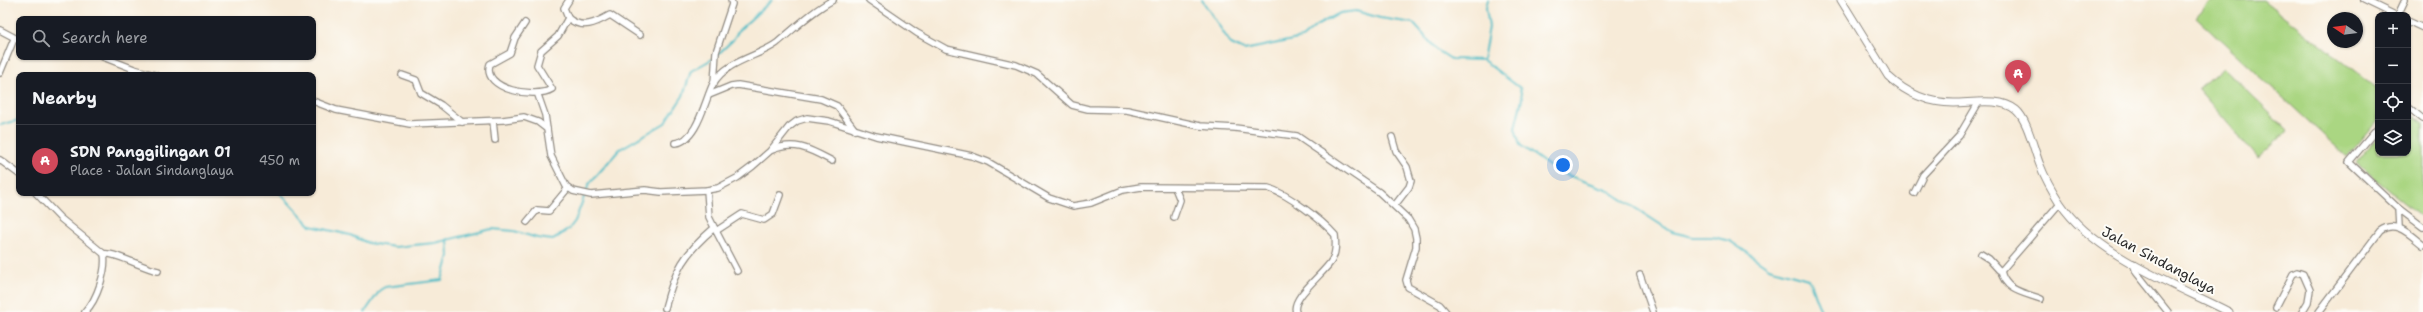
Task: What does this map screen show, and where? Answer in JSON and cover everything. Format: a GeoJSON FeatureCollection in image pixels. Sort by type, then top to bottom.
{"type":"FeatureCollection","features":[{"type":"Feature","properties":{"kind":"street"},"geometry":{"type":"LineString","coordinates":[[570,0],[564,8],[568,18],[577,23],[587,25],[610,15],[640,35]]}},
{"type":"Feature","properties":{"kind":"street"},"geometry":{"type":"LineString","coordinates":[[675,143],[689,136],[707,105],[709,95],[714,84],[730,68],[775,44],[796,25],[833,0]]}},
{"type":"Feature","properties":{"kind":"street"},"geometry":{"type":"LineString","coordinates":[[869,0],[917,33],[946,49],[1016,65],[1037,74],[1072,105],[1088,109],[1127,110],[1200,126],[1235,128],[1297,136],[1322,151],[1395,205],[1408,219],[1414,229],[1416,238],[1416,247],[1406,280],[1408,287],[1440,305],[1446,312]]}},
{"type":"Feature","properties":{"kind":"street","name":"Jalan Sindanglaya"},"geometry":{"type":"LineString","coordinates":[[1841,0],[1888,76],[1898,86],[1912,94],[1937,101],[1952,103],[1990,102],[2016,110],[2022,118],[2041,167],[2060,203],[2092,239],[2133,263],[2229,312]]}},
{"type":"Feature","properties":{"kind":"street"},"geometry":{"type":"LineString","coordinates":[[2364,0],[2388,12]]}},
{"type":"Feature","properties":{"kind":"street"},"geometry":{"type":"LineString","coordinates":[[2400,12],[2406,0]]}},
{"type":"Feature","properties":{"kind":"street"},"geometry":{"type":"LineString","coordinates":[[714,84],[714,63],[716,52],[732,1]]}},
{"type":"Feature","properties":{"kind":"street"},"geometry":{"type":"LineString","coordinates":[[525,23],[515,38],[510,53],[490,64],[489,70],[491,79],[503,87],[538,95],[550,90],[553,87],[537,68],[540,54],[558,36],[568,18]]}},
{"type":"Feature","properties":{"kind":"street"},"geometry":{"type":"LineString","coordinates":[[2411,22],[2423,28]]}},
{"type":"Feature","properties":{"kind":"street"},"geometry":{"type":"LineString","coordinates":[[0,30],[16,39]]}},
{"type":"Feature","properties":{"kind":"street"},"geometry":{"type":"LineString","coordinates":[[0,73],[16,42]]}},
{"type":"Feature","properties":{"kind":"street"},"geometry":{"type":"LineString","coordinates":[[112,60],[144,72]]}},
{"type":"Feature","properties":{"kind":"street"},"geometry":{"type":"LineString","coordinates":[[402,75],[416,80],[421,93],[462,122]]}},
{"type":"Feature","properties":{"kind":"street"},"geometry":{"type":"LineString","coordinates":[[709,95],[731,86],[738,86],[822,98],[837,106],[856,130]]}},
{"type":"Feature","properties":{"kind":"street"},"geometry":{"type":"LineString","coordinates":[[538,95],[545,114],[551,156],[559,175],[568,188],[579,193],[591,195],[645,190],[661,192],[707,190],[718,188],[737,178],[770,151],[789,128],[797,121],[807,118],[829,121],[876,136],[977,158],[988,162],[1049,198],[1073,206],[1092,202],[1123,190],[1141,186],[1175,188],[1268,188],[1285,196],[1335,235],[1336,246],[1333,259],[1296,302],[1296,312]]}},
{"type":"Feature","properties":{"kind":"street"},"geometry":{"type":"LineString","coordinates":[[316,102],[336,110],[410,124],[494,121],[524,117],[538,122],[546,129]]}},
{"type":"Feature","properties":{"kind":"street"},"geometry":{"type":"LineString","coordinates":[[1914,192],[1923,175],[1959,136],[1980,102]]}},
{"type":"Feature","properties":{"kind":"street"},"geometry":{"type":"LineString","coordinates":[[2411,110],[2423,119]]}},
{"type":"Feature","properties":{"kind":"street"},"geometry":{"type":"LineString","coordinates":[[494,121],[495,140]]}},
{"type":"Feature","properties":{"kind":"street"},"geometry":{"type":"LineString","coordinates":[[2375,132],[2349,162],[2398,208],[2423,227]]}},
{"type":"Feature","properties":{"kind":"street"},"geometry":{"type":"LineString","coordinates":[[1392,137],[1396,151],[1407,167],[1411,181],[1409,187],[1395,205]]}},
{"type":"Feature","properties":{"kind":"street"},"geometry":{"type":"LineString","coordinates":[[770,151],[784,144],[792,145],[813,151],[832,161]]}},
{"type":"Feature","properties":{"kind":"street"},"geometry":{"type":"LineString","coordinates":[[0,160],[16,172]]}},
{"type":"Feature","properties":{"kind":"street"},"geometry":{"type":"LineString","coordinates":[[527,222],[538,210],[549,211],[568,188]]}},
{"type":"Feature","properties":{"kind":"street"},"geometry":{"type":"LineString","coordinates":[[1174,217],[1180,200],[1175,188]]}},
{"type":"Feature","properties":{"kind":"street"},"geometry":{"type":"LineString","coordinates":[[707,190],[709,217],[737,271]]}},
{"type":"Feature","properties":{"kind":"street"},"geometry":{"type":"LineString","coordinates":[[665,308],[675,272],[697,242],[742,214],[764,220],[773,214],[780,195]]}},
{"type":"Feature","properties":{"kind":"street"},"geometry":{"type":"LineString","coordinates":[[39,196],[60,218],[104,254],[115,255],[142,268],[158,271]]}},
{"type":"Feature","properties":{"kind":"street"},"geometry":{"type":"LineString","coordinates":[[2001,271],[2060,203]]}},
{"type":"Feature","properties":{"kind":"street"},"geometry":{"type":"LineString","coordinates":[[2398,208],[2399,227]]}},
{"type":"Feature","properties":{"kind":"street"},"geometry":{"type":"LineString","coordinates":[[2319,312],[2380,231],[2385,227],[2399,227],[2423,245]]}},
{"type":"Feature","properties":{"kind":"street"},"geometry":{"type":"LineString","coordinates":[[85,312],[101,278],[104,266],[104,254]]}},
{"type":"Feature","properties":{"kind":"street"},"geometry":{"type":"LineString","coordinates":[[1981,254],[1989,258],[2001,271],[2005,281],[2018,292],[2041,299]]}},
{"type":"Feature","properties":{"kind":"street"},"geometry":{"type":"LineString","coordinates":[[2133,263],[2136,272],[2168,312]]}},
{"type":"Feature","properties":{"kind":"street"},"geometry":{"type":"LineString","coordinates":[[2276,307],[2294,274],[2298,272],[2304,274],[2310,290],[2308,302],[2302,312]]}},
{"type":"Feature","properties":{"kind":"street"},"geometry":{"type":"LineString","coordinates":[[1640,275],[1653,312]]}},
{"type":"Feature","properties":{"kind":"green space"},"geometry":{"type":"Polygon","coordinates":[[[2211,0],[2263,0],[2375,87],[2375,124],[2347,157],[2196,17],[2211,0]]]}},
{"type":"Feature","properties":{"kind":"green space"},"geometry":{"type":"Polygon","coordinates":[[[2222,67],[2288,131],[2258,158],[2198,89],[2222,67]]]}},
{"type":"Feature","properties":{"kind":"green space"},"geometry":{"type":"Polygon","coordinates":[[[2411,114],[2423,124],[2423,218],[2356,163],[2375,140],[2375,156],[2411,156],[2411,114]]]}},
{"type":"Feature","properties":{"kind":"waterway"},"geometry":{"type":"LineString","coordinates":[[717,55],[733,40],[739,30],[772,0]]}},
{"type":"Feature","properties":{"kind":"waterway"},"geometry":{"type":"LineString","coordinates":[[1202,0],[1231,44],[1244,50],[1302,38],[1316,26],[1340,13],[1356,11],[1380,18],[1413,23],[1437,50],[1451,59],[1483,60],[1520,88],[1522,99],[1515,128],[1520,145],[1556,171],[1606,189],[1672,232],[1693,237],[1713,237],[1730,241],[1769,268],[1808,279],[1822,312]]}},
{"type":"Feature","properties":{"kind":"waterway"},"geometry":{"type":"LineString","coordinates":[[1483,60],[1489,27],[1486,8],[1488,0]]}},
{"type":"Feature","properties":{"kind":"waterway"},"geometry":{"type":"LineString","coordinates":[[283,196],[311,226],[350,235],[368,243],[395,247],[435,243],[492,229],[514,231],[537,238],[553,240],[569,229],[575,221],[589,184],[620,149],[665,123],[683,96],[691,71],[714,58]]}},
{"type":"Feature","properties":{"kind":"waterway"},"geometry":{"type":"LineString","coordinates":[[0,125],[16,121]]}},
{"type":"Feature","properties":{"kind":"waterway"},"geometry":{"type":"LineString","coordinates":[[365,312],[380,290],[385,287],[442,280],[449,256],[448,239]]}},
{"type":"Feature","properties":{"kind":"place","name":"SDN Panggilingan 01"},"geometry":{"type":"Point","coordinates":[2018,93]}}]}
